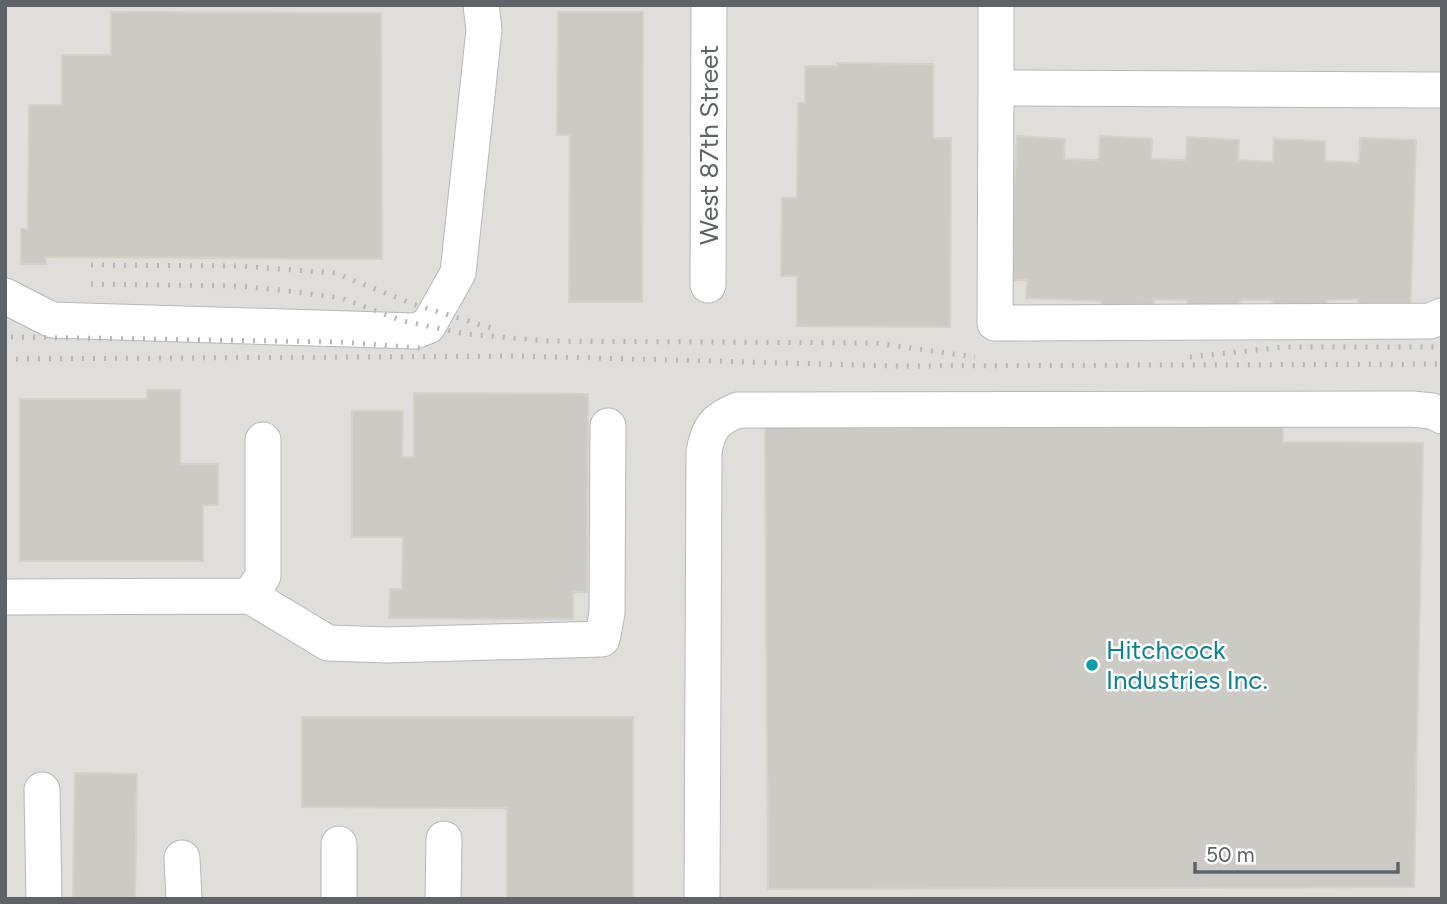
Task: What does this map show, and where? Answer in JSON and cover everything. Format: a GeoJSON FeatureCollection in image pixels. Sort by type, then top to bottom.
{"type":"FeatureCollection","features":[{"type":"Feature","properties":{"kind":"street"},"geometry":{"type":"LineString","coordinates":[[5,296],[52,320],[415,331],[428,326],[458,273],[484,30],[481,5]]}},
{"type":"Feature","properties":{"kind":"street","name":"West 87th Street"},"geometry":{"type":"LineString","coordinates":[[708,285],[709,5]]}},
{"type":"Feature","properties":{"kind":"street"},"geometry":{"type":"LineString","coordinates":[[996,5],[995,323],[1430,321],[1442,317]]}},
{"type":"Feature","properties":{"kind":"street"},"geometry":{"type":"LineString","coordinates":[[996,88],[1442,90]]}},
{"type":"Feature","properties":{"kind":"street"},"geometry":{"type":"LineString","coordinates":[[702,899],[704,452],[708,431],[721,417],[738,410],[1384,409],[1432,411],[1442,416]]}},
{"type":"Feature","properties":{"kind":"street"},"geometry":{"type":"LineString","coordinates":[[5,597],[250,596],[328,643],[388,645],[602,639],[607,613],[608,426]]}},
{"type":"Feature","properties":{"kind":"street"},"geometry":{"type":"LineString","coordinates":[[250,596],[263,576],[263,440]]}},
{"type":"Feature","properties":{"kind":"street"},"geometry":{"type":"LineString","coordinates":[[42,790],[44,899]]}},
{"type":"Feature","properties":{"kind":"street"},"geometry":{"type":"LineString","coordinates":[[443,899],[444,839]]}},
{"type":"Feature","properties":{"kind":"street"},"geometry":{"type":"LineString","coordinates":[[339,844],[339,899]]}},
{"type":"Feature","properties":{"kind":"street"},"geometry":{"type":"LineString","coordinates":[[182,858],[184,899]]}},
{"type":"Feature","properties":{"kind":"shaded area"},"geometry":{"type":"Polygon","coordinates":[[[5,5],[1442,5],[1442,899],[5,899],[5,5]]]}},
{"type":"Feature","properties":{"kind":"building"},"geometry":{"type":"Polygon","coordinates":[[[111,12],[381,13],[382,259],[46,257],[46,264],[21,264],[21,229],[28,229],[29,105],[62,105],[62,55],[111,55],[111,12]]]}},
{"type":"Feature","properties":{"kind":"building"},"geometry":{"type":"Polygon","coordinates":[[[558,12],[643,12],[642,302],[569,302],[570,135],[557,135],[558,12]]]}},
{"type":"Feature","properties":{"kind":"building"},"geometry":{"type":"Polygon","coordinates":[[[837,63],[933,64],[933,138],[951,138],[950,327],[797,326],[797,276],[781,276],[782,198],[797,198],[798,103],[805,103],[805,66],[837,66],[837,63]]]}},
{"type":"Feature","properties":{"kind":"building"},"geometry":{"type":"Polygon","coordinates":[[[1017,136],[1065,139],[1064,159],[1099,160],[1100,136],[1152,139],[1151,159],[1186,160],[1187,137],[1239,140],[1238,160],[1273,162],[1274,139],[1325,141],[1325,161],[1359,163],[1360,138],[1416,140],[1410,316],[1362,318],[1358,299],[1327,300],[1326,307],[1276,317],[1272,300],[1240,300],[1239,307],[1189,316],[1187,300],[1153,299],[1154,306],[1103,316],[1101,301],[1026,298],[1027,280],[1009,280],[1017,136]]]}},
{"type":"Feature","properties":{"kind":"building"},"geometry":{"type":"Polygon","coordinates":[[[147,390],[180,390],[180,464],[218,464],[218,505],[203,505],[203,561],[20,561],[20,399],[147,399],[147,390]]]}},
{"type":"Feature","properties":{"kind":"building"},"geometry":{"type":"Polygon","coordinates":[[[414,393],[588,394],[587,592],[573,592],[573,619],[389,618],[390,589],[402,589],[403,537],[352,537],[352,411],[403,411],[402,457],[414,457],[414,393]]]}},
{"type":"Feature","properties":{"kind":"building","name":"Hitchcock Industries Inc."},"geometry":{"type":"Polygon","coordinates":[[[765,423],[1283,424],[1283,442],[1423,443],[1414,887],[768,889],[765,423]]]}},
{"type":"Feature","properties":{"kind":"building"},"geometry":{"type":"Polygon","coordinates":[[[302,717],[633,717],[633,899],[507,899],[507,808],[302,807],[302,717]]]}},
{"type":"Feature","properties":{"kind":"building"},"geometry":{"type":"Polygon","coordinates":[[[75,773],[137,774],[135,899],[73,899],[75,773]]]}},
{"type":"Feature","properties":{"kind":"railway"},"geometry":{"type":"LineString","coordinates":[[91,265],[239,266],[335,273],[413,304],[491,328]]}},
{"type":"Feature","properties":{"kind":"railway"},"geometry":{"type":"LineString","coordinates":[[91,284],[238,286],[280,290],[341,298],[403,321],[466,334],[546,341],[875,343],[975,357]]}},
{"type":"Feature","properties":{"kind":"railway"},"geometry":{"type":"LineString","coordinates":[[11,337],[341,342],[420,348]]}},
{"type":"Feature","properties":{"kind":"railway"},"geometry":{"type":"LineString","coordinates":[[1190,357],[1284,347],[1442,347]]}},
{"type":"Feature","properties":{"kind":"railway"},"geometry":{"type":"LineString","coordinates":[[5,359],[519,356],[898,366],[1442,364]]}},
{"type":"Feature","properties":{"kind":"place","name":"Hitchcock Industries Inc."},"geometry":{"type":"Point","coordinates":[1092,665]}}]}
